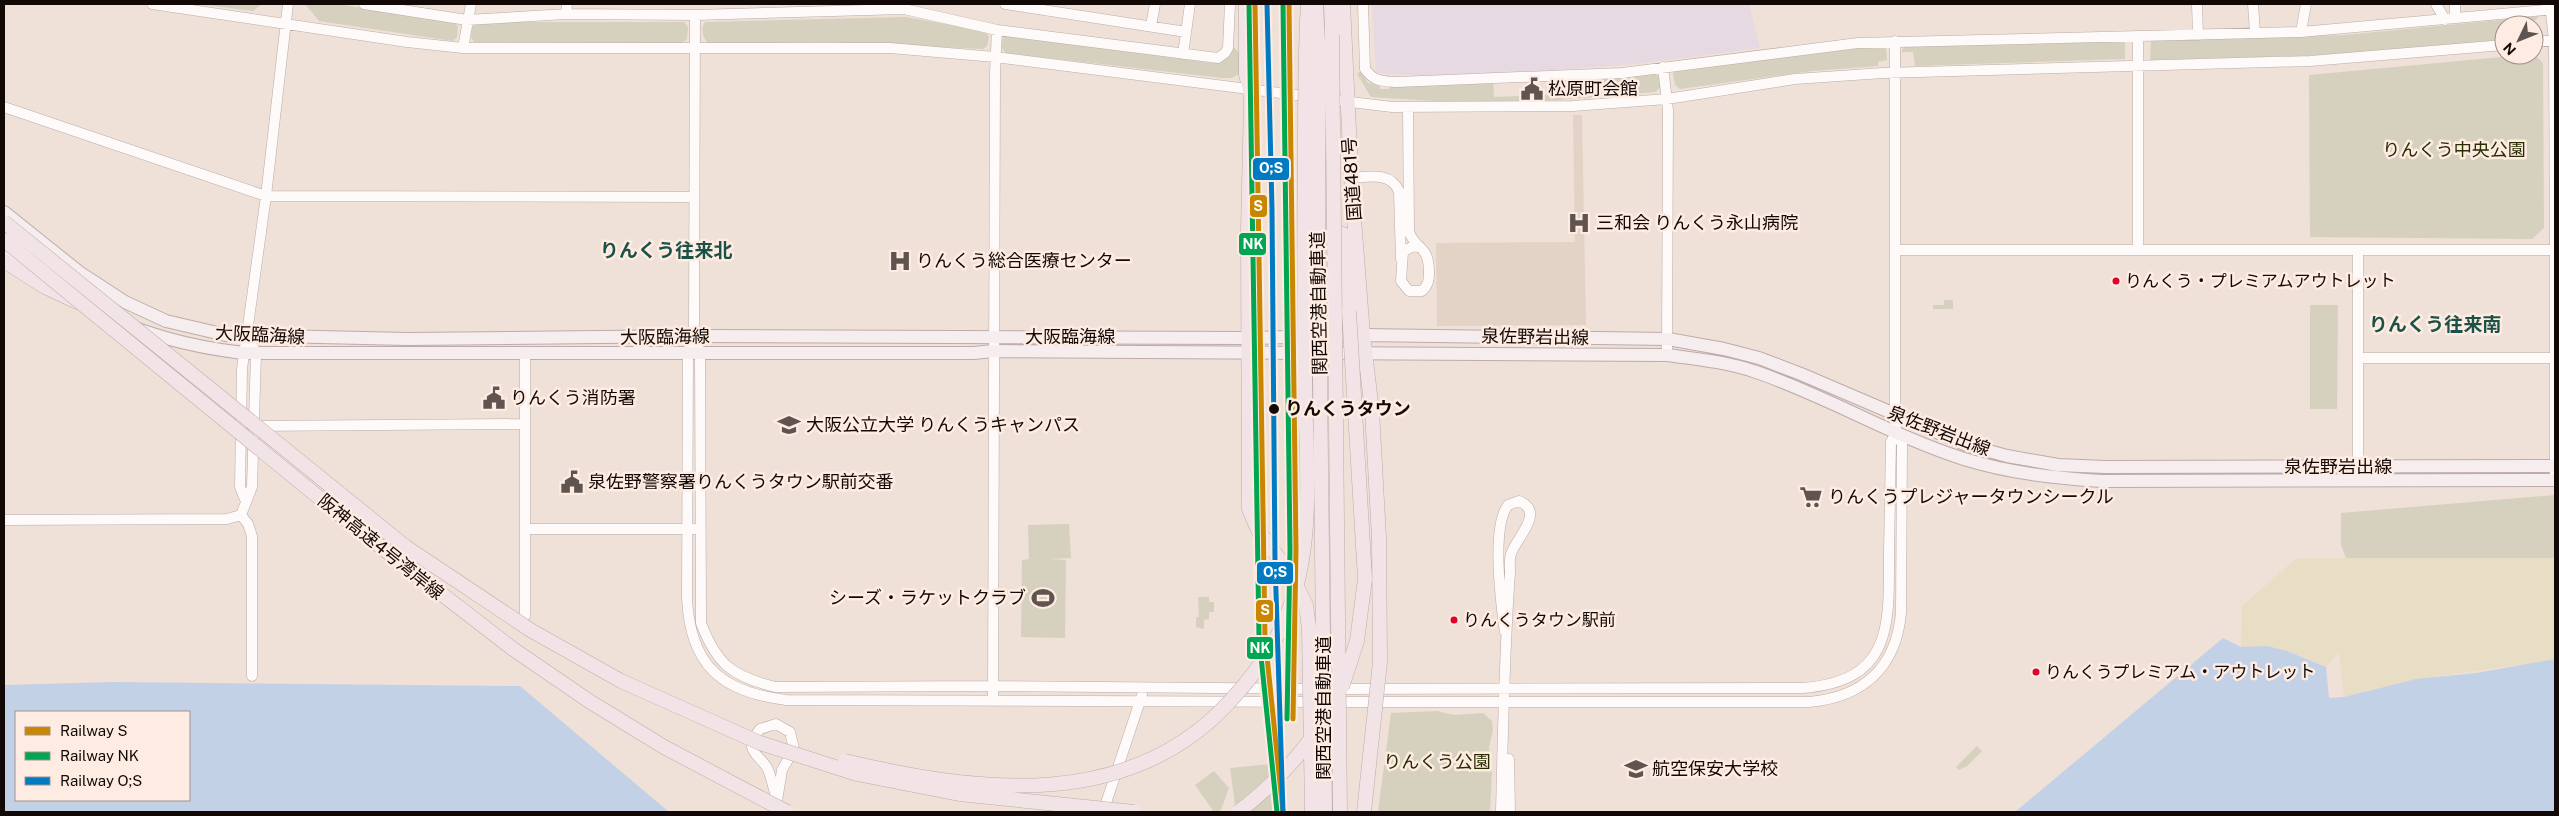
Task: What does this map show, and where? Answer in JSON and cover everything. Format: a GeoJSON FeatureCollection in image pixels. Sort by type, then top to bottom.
{"type":"FeatureCollection","features":[{"type":"Feature","properties":{"kind":"highway"},"geometry":{"type":"LineString","coordinates":[[1246,4],[1246,75],[1250,89],[1250,509],[1258,530],[1291,575],[1306,605],[1309,628],[1312,812]]}},
{"type":"Feature","properties":{"kind":"highway"},"geometry":{"type":"LineString","coordinates":[[712,723],[812,753],[909,774],[999,784],[1067,784],[1118,773],[1165,753],[1208,723],[1246,684],[1274,642],[1285,618],[1299,574],[1303,549],[1306,493],[1304,246],[1308,4]]}},
{"type":"Feature","properties":{"kind":"highway","name":"関西空港自動車道"},"geometry":{"type":"LineString","coordinates":[[1316,4],[1319,62],[1318,204],[1325,812]]}},
{"type":"Feature","properties":{"kind":"highway","name":"関西空港自動車道"},"geometry":{"type":"LineString","coordinates":[[1331,4],[1340,812]]}},
{"type":"Feature","properties":{"kind":"highway","name":"国道481号"},"geometry":{"type":"LineString","coordinates":[[1343,4],[1351,178],[1363,335],[1372,411],[1379,538],[1380,662],[1364,812]]}},
{"type":"Feature","properties":{"kind":"highway"},"geometry":{"type":"LineString","coordinates":[[1238,812],[1260,795],[1290,765],[1328,714],[1352,661],[1361,621],[1365,580],[1363,538],[1343,234],[1338,92],[1332,35]]}},
{"type":"Feature","properties":{"kind":"highway","name":"阪神高速4号湾岸線"},"geometry":{"type":"LineString","coordinates":[[4,222],[406,547],[490,605],[576,657],[621,681],[712,723]]}},
{"type":"Feature","properties":{"kind":"highway","name":"阪神高速4号湾岸線"},"geometry":{"type":"LineString","coordinates":[[4,240],[355,527],[483,627],[612,715],[738,788],[787,812]]}},
{"type":"Feature","properties":{"kind":"highway"},"geometry":{"type":"LineString","coordinates":[[4,261],[45,287],[91,309]]}},
{"type":"Feature","properties":{"kind":"highway"},"geometry":{"type":"LineString","coordinates":[[712,723],[806,759],[909,786],[1012,801],[1134,812]]}},
{"type":"Feature","properties":{"kind":"highway"},"geometry":{"type":"LineString","coordinates":[[738,788],[793,812]]}},
{"type":"Feature","properties":{"kind":"main road","name":"大阪臨海線"},"geometry":{"type":"LineString","coordinates":[[4,212],[79,272],[139,309],[188,327],[248,337],[446,339],[694,336],[1249,338],[1363,335]]}},
{"type":"Feature","properties":{"kind":"main road","name":"大阪臨海線"},"geometry":{"type":"LineString","coordinates":[[4,252],[45,281],[91,309],[130,327],[167,340],[250,353],[694,352],[974,354],[993,351],[1249,354],[1365,353]]}},
{"type":"Feature","properties":{"kind":"main road","name":"泉佐野岩出線"},"geometry":{"type":"LineString","coordinates":[[1363,335],[1668,339],[1724,349],[1759,358],[1801,374],[1967,445],[2008,456],[2058,464],[2105,467],[2555,466]]}},
{"type":"Feature","properties":{"kind":"main road","name":"泉佐野岩出線"},"geometry":{"type":"LineString","coordinates":[[1365,353],[1666,355],[1721,363],[1755,372],[1794,386],[1896,433],[1972,461],[2006,471],[2052,478],[2102,481],[2555,480]]}},
{"type":"Feature","properties":{"kind":"street"},"geometry":{"type":"LineString","coordinates":[[152,4],[463,48],[890,48],[995,57],[1347,102],[1408,107],[1573,106],[1668,99],[1795,80],[1896,73],[2344,59],[2494,45]]}},
{"type":"Feature","properties":{"kind":"street"},"geometry":{"type":"LineString","coordinates":[[241,515],[252,487],[253,426],[248,337],[288,4]]}},
{"type":"Feature","properties":{"kind":"street"},"geometry":{"type":"LineString","coordinates":[[364,4],[467,20],[566,9],[694,15],[754,9],[905,6],[997,30],[1218,58],[1225,54],[1230,38],[1230,4]]}},
{"type":"Feature","properties":{"kind":"street"},"geometry":{"type":"LineString","coordinates":[[463,48],[471,4]]}},
{"type":"Feature","properties":{"kind":"street"},"geometry":{"type":"LineString","coordinates":[[1007,4],[1186,32]]}},
{"type":"Feature","properties":{"kind":"street"},"geometry":{"type":"LineString","coordinates":[[1151,26],[1155,4]]}},
{"type":"Feature","properties":{"kind":"street"},"geometry":{"type":"LineString","coordinates":[[1183,54],[1190,4]]}},
{"type":"Feature","properties":{"kind":"street"},"geometry":{"type":"LineString","coordinates":[[1242,4],[1246,21]]}},
{"type":"Feature","properties":{"kind":"street"},"geometry":{"type":"LineString","coordinates":[[1363,4],[1365,70],[1370,77],[1379,81],[1424,82],[1602,74],[1849,44],[1895,41],[2302,32],[2450,19],[2552,7],[2555,40],[2555,480]]}},
{"type":"Feature","properties":{"kind":"street"},"geometry":{"type":"LineString","coordinates":[[2197,4],[2198,35]]}},
{"type":"Feature","properties":{"kind":"street"},"geometry":{"type":"LineString","coordinates":[[2253,4],[2254,33]]}},
{"type":"Feature","properties":{"kind":"street"},"geometry":{"type":"LineString","coordinates":[[2302,32],[2306,4]]}},
{"type":"Feature","properties":{"kind":"street"},"geometry":{"type":"LineString","coordinates":[[2436,4],[2450,19]]}},
{"type":"Feature","properties":{"kind":"street"},"geometry":{"type":"LineString","coordinates":[[2450,19],[2454,4]]}},
{"type":"Feature","properties":{"kind":"street"},"geometry":{"type":"LineString","coordinates":[[694,15],[694,352],[701,623],[718,658],[731,671],[750,681],[775,687],[993,686],[1504,689],[1803,688],[1828,686],[1856,673],[1877,651],[1884,638],[1888,622],[1891,442],[1896,433]]}},
{"type":"Feature","properties":{"kind":"street"},"geometry":{"type":"LineString","coordinates":[[993,701],[993,351],[995,57],[997,30]]}},
{"type":"Feature","properties":{"kind":"street"},"geometry":{"type":"LineString","coordinates":[[2138,36],[2138,249]]}},
{"type":"Feature","properties":{"kind":"street"},"geometry":{"type":"LineString","coordinates":[[694,352],[688,529],[688,615],[694,641],[706,665],[720,678],[736,688],[765,697],[786,700],[993,701],[1809,702],[1837,698],[1856,690],[1878,672],[1887,661],[1899,634],[1902,444],[1896,433],[1894,414],[1895,41]]}},
{"type":"Feature","properties":{"kind":"street"},"geometry":{"type":"LineString","coordinates":[[1663,67],[1668,99],[1668,339],[1666,355]]}},
{"type":"Feature","properties":{"kind":"street"},"geometry":{"type":"LineString","coordinates":[[4,107],[266,196],[693,198]]}},
{"type":"Feature","properties":{"kind":"street"},"geometry":{"type":"LineString","coordinates":[[1351,178],[1384,177],[1395,184],[1398,191],[1401,281],[1409,291],[1422,291],[1429,281],[1429,257],[1409,232],[1408,107]]}},
{"type":"Feature","properties":{"kind":"street"},"geometry":{"type":"LineString","coordinates":[[1401,260],[1403,252],[1407,248],[1413,246],[1421,248]]}},
{"type":"Feature","properties":{"kind":"street"},"geometry":{"type":"LineString","coordinates":[[1895,250],[2555,250]]}},
{"type":"Feature","properties":{"kind":"street"},"geometry":{"type":"LineString","coordinates":[[2358,250],[2360,358],[2358,466]]}},
{"type":"Feature","properties":{"kind":"street"},"geometry":{"type":"LineString","coordinates":[[246,502],[240,487],[250,353]]}},
{"type":"Feature","properties":{"kind":"street"},"geometry":{"type":"LineString","coordinates":[[525,353],[525,616]]}},
{"type":"Feature","properties":{"kind":"street"},"geometry":{"type":"LineString","coordinates":[[2360,358],[2555,358]]}},
{"type":"Feature","properties":{"kind":"street"},"geometry":{"type":"LineString","coordinates":[[253,426],[525,424]]}},
{"type":"Feature","properties":{"kind":"street"},"geometry":{"type":"LineString","coordinates":[[1501,812],[1505,632],[1510,555],[1530,521],[1531,512],[1525,503],[1519,500],[1508,505],[1500,525],[1500,585],[1505,632]]}},
{"type":"Feature","properties":{"kind":"street"},"geometry":{"type":"LineString","coordinates":[[4,520],[226,519],[241,515]]}},
{"type":"Feature","properties":{"kind":"street"},"geometry":{"type":"LineString","coordinates":[[241,515],[248,524],[252,536],[252,676]]}},
{"type":"Feature","properties":{"kind":"street"},"geometry":{"type":"LineString","coordinates":[[525,529],[700,529]]}},
{"type":"Feature","properties":{"kind":"street"},"geometry":{"type":"LineString","coordinates":[[1103,812],[1141,701],[1143,688]]}},
{"type":"Feature","properties":{"kind":"street"},"geometry":{"type":"LineString","coordinates":[[1504,701],[1508,717],[1510,812]]}},
{"type":"Feature","properties":{"kind":"street"},"geometry":{"type":"LineString","coordinates":[[777,801],[782,770],[794,748],[790,732],[776,724],[760,728],[752,744],[758,759],[769,770],[777,801],[780,812]]}},
{"type":"Feature","properties":{"kind":"shaded area"},"geometry":{"type":"Polygon","coordinates":[[[1372,4],[1749,4],[1760,48],[1634,64],[1556,70],[1426,76],[1376,73],[1372,4]]]}},
{"type":"Feature","properties":{"kind":"shaded area","name":"三和会 りんくう永山病院"},"geometry":{"type":"Polygon","coordinates":[[[1573,115],[1582,115],[1586,325],[1437,326],[1436,243],[1575,242],[1573,115]]]}},
{"type":"Feature","properties":{"kind":"green space"},"geometry":{"type":"Polygon","coordinates":[[[198,4],[262,4],[253,11],[198,4]]]}},
{"type":"Feature","properties":{"kind":"green space"},"geometry":{"type":"Polygon","coordinates":[[[305,4],[336,4],[454,21],[458,27],[457,37],[453,41],[319,21],[305,4]]]}},
{"type":"Feature","properties":{"kind":"green space"},"geometry":{"type":"Polygon","coordinates":[[[906,17],[985,31],[989,37],[987,46],[983,49],[827,42],[708,44],[702,31],[705,22],[906,17]]]}},
{"type":"Feature","properties":{"kind":"green space"},"geometry":{"type":"Polygon","coordinates":[[[2494,20],[2494,41],[2332,55],[2150,60],[2151,40],[2345,35],[2494,20]]]}},
{"type":"Feature","properties":{"kind":"green space"},"geometry":{"type":"Polygon","coordinates":[[[479,22],[684,22],[688,27],[687,39],[682,43],[474,42],[471,37],[472,27],[479,22]]]}},
{"type":"Feature","properties":{"kind":"green space"},"geometry":{"type":"Polygon","coordinates":[[[1008,35],[1211,63],[1225,59],[1232,46],[1240,53],[1239,74],[1232,78],[1222,78],[1006,53],[1001,47],[1003,38],[1008,35]]]}},
{"type":"Feature","properties":{"kind":"green space"},"geometry":{"type":"Polygon","coordinates":[[[2125,40],[2125,59],[1915,66],[1913,52],[1902,52],[1905,46],[2125,40]]]}},
{"type":"Feature","properties":{"kind":"green space"},"geometry":{"type":"Polygon","coordinates":[[[1883,45],[1886,48],[1887,60],[1878,62],[1878,66],[1812,71],[1680,89],[1675,85],[1673,74],[1676,69],[1799,53],[1883,45]]]}},
{"type":"Feature","properties":{"kind":"green space","name":"りんくう中央公園"},"geometry":{"type":"Polygon","coordinates":[[[2494,58],[2494,65],[2543,65],[2544,228],[2532,239],[2310,237],[2309,75],[2494,58]]]}},
{"type":"Feature","properties":{"kind":"green space"},"geometry":{"type":"Polygon","coordinates":[[[1361,71],[1368,83],[1380,85],[1380,89],[1389,89],[1389,86],[1493,82],[1494,97],[1550,95],[1549,80],[1655,73],[1659,77],[1660,88],[1655,92],[1545,101],[1478,103],[1438,101],[1371,97],[1357,74],[1361,71]]]}},
{"type":"Feature","properties":{"kind":"green space"},"geometry":{"type":"Polygon","coordinates":[[[1944,300],[1953,300],[1953,309],[1933,309],[1933,305],[1944,305],[1944,300]]]}},
{"type":"Feature","properties":{"kind":"green space"},"geometry":{"type":"Polygon","coordinates":[[[2310,305],[2338,305],[2337,409],[2310,409],[2310,305]]]}},
{"type":"Feature","properties":{"kind":"green space"},"geometry":{"type":"Polygon","coordinates":[[[2555,495],[2555,558],[2346,558],[2341,545],[2341,513],[2555,495]]]}},
{"type":"Feature","properties":{"kind":"green space","name":"シーズ・ラケットクラブ"},"geometry":{"type":"Polygon","coordinates":[[[1069,524],[1071,558],[1050,559],[1066,560],[1065,638],[1021,637],[1022,560],[1029,559],[1028,525],[1069,524]]]}},
{"type":"Feature","properties":{"kind":"green space"},"geometry":{"type":"Polygon","coordinates":[[[1198,597],[1209,597],[1209,602],[1214,602],[1214,612],[1209,612],[1209,619],[1204,620],[1204,629],[1196,627],[1196,617],[1199,617],[1198,597]]]}},
{"type":"Feature","properties":{"kind":"green space","name":"りんくう公園"},"geometry":{"type":"Polygon","coordinates":[[[1437,711],[1454,715],[1483,713],[1492,721],[1493,730],[1489,747],[1492,772],[1490,812],[1378,812],[1391,713],[1437,711]]]}},
{"type":"Feature","properties":{"kind":"green space"},"geometry":{"type":"Polygon","coordinates":[[[1977,746],[1982,751],[1967,766],[1959,770],[1956,767],[1977,746]]]}},
{"type":"Feature","properties":{"kind":"green space"},"geometry":{"type":"Polygon","coordinates":[[[1271,764],[1277,812],[1236,812],[1230,768],[1271,764]]]}},
{"type":"Feature","properties":{"kind":"green space"},"geometry":{"type":"Polygon","coordinates":[[[1214,771],[1229,788],[1220,812],[1214,812],[1195,785],[1214,771]]]}},
{"type":"Feature","properties":{"kind":"sand"},"geometry":{"type":"Polygon","coordinates":[[[2297,558],[2555,558],[2555,659],[2423,679],[2344,697],[2339,652],[2326,667],[2285,651],[2241,647],[2242,606],[2297,558]]]}},
{"type":"Feature","properties":{"kind":"water"},"geometry":{"type":"Polygon","coordinates":[[[2223,638],[2241,647],[2267,646],[2287,651],[2326,667],[2329,698],[2344,697],[2416,679],[2476,673],[2555,659],[2555,812],[2015,812],[2223,638]]]}},
{"type":"Feature","properties":{"kind":"water"},"geometry":{"type":"Polygon","coordinates":[[[113,682],[520,686],[669,812],[4,812],[4,685],[113,682]]]}},
{"type":"Feature","properties":{"kind":"rail line","name":"NK"},"geometry":{"type":"LineString","coordinates":[[1249,4],[1259,637],[1277,812]]}},
{"type":"Feature","properties":{"kind":"rail line","name":"S"},"geometry":{"type":"LineString","coordinates":[[1255,4],[1265,637],[1283,812]]}},
{"type":"Feature","properties":{"kind":"rail line","name":"O;S"},"geometry":{"type":"LineString","coordinates":[[1267,4],[1272,209],[1275,561],[1283,812]]}},
{"type":"Feature","properties":{"kind":"rail line","name":"NK"},"geometry":{"type":"LineString","coordinates":[[1283,4],[1290,550],[1287,719]]}},
{"type":"Feature","properties":{"kind":"rail line","name":"S"},"geometry":{"type":"LineString","coordinates":[[1289,4],[1296,550],[1293,719]]}},
{"type":"Feature","properties":{"kind":"place","name":"松原町会館"},"geometry":{"type":"Point","coordinates":[1532,89]}},
{"type":"Feature","properties":{"kind":"place","name":"三和会 りんくう永山病院"},"geometry":{"type":"Point","coordinates":[1579,223]}},
{"type":"Feature","properties":{"kind":"place","name":"りんくう総合医療センター"},"geometry":{"type":"Point","coordinates":[900,261]}},
{"type":"Feature","properties":{"kind":"place","name":"りんくう・プレミアムアウトレット"},"geometry":{"type":"Point","coordinates":[2116,281]}},
{"type":"Feature","properties":{"kind":"place","name":"りんくう消防署"},"geometry":{"type":"Point","coordinates":[494,398]}},
{"type":"Feature","properties":{"kind":"place","name":"りんくうタウン"},"geometry":{"type":"Point","coordinates":[1274,409]}},
{"type":"Feature","properties":{"kind":"place","name":"大阪公立大学 りんくうキャンパス"},"geometry":{"type":"Point","coordinates":[789,425]}},
{"type":"Feature","properties":{"kind":"place","name":"泉佐野警察署りんくうタウン駅前交番"},"geometry":{"type":"Point","coordinates":[572,482]}},
{"type":"Feature","properties":{"kind":"place","name":"りんくうプレジャータウンシークル"},"geometry":{"type":"Point","coordinates":[1811,497]}},
{"type":"Feature","properties":{"kind":"place","name":"シーズ・ラケットクラブ"},"geometry":{"type":"Point","coordinates":[1043,598]}},
{"type":"Feature","properties":{"kind":"place","name":"りんくうタウン駅前"},"geometry":{"type":"Point","coordinates":[1454,620]}},
{"type":"Feature","properties":{"kind":"place","name":"りんくうプレミアム・アウトレット"},"geometry":{"type":"Point","coordinates":[2036,672]}},
{"type":"Feature","properties":{"kind":"place","name":"航空保安大学校"},"geometry":{"type":"Point","coordinates":[1636,769]}},
{"type":"Feature","properties":{"kind":"district","name":"りんくう往来北"},"geometry":{"type":"Point","coordinates":[666,250]}},
{"type":"Feature","properties":{"kind":"district","name":"りんくう往来南"},"geometry":{"type":"Point","coordinates":[2435,324]}}]}
